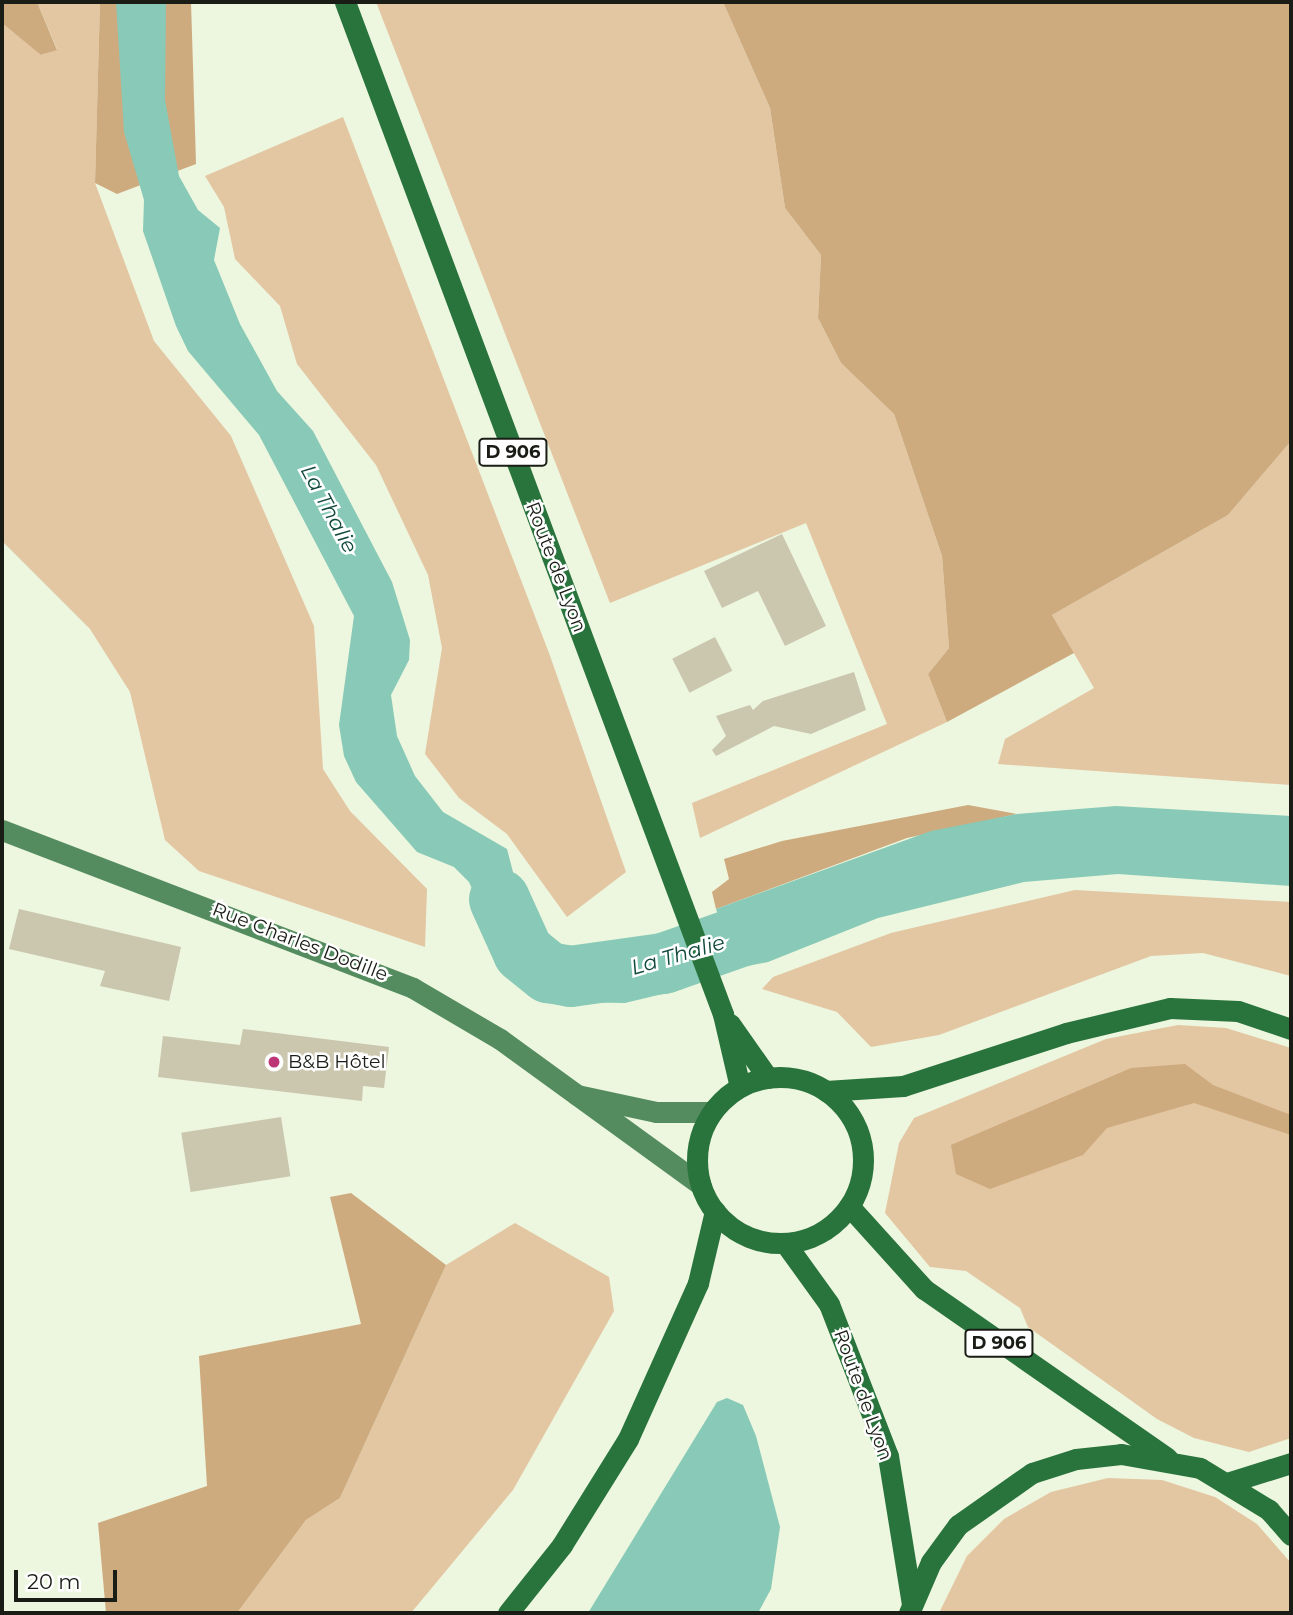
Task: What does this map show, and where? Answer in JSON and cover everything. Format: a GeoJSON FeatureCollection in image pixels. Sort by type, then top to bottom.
{"type":"FeatureCollection","features":[{"type":"Feature","properties":{"kind":"main road","name":"Route de Lyon"},"geometry":{"type":"LineString","coordinates":[[345,2],[720,1007],[740,1087]]}},
{"type":"Feature","properties":{"kind":"main road","name":"Rue Charles Dodille"},"geometry":{"type":"LineString","coordinates":[[2,830],[376,970],[490,1033],[701,1185]]}},
{"type":"Feature","properties":{"kind":"main road","name":"Route de Lyon"},"geometry":{"type":"LineString","coordinates":[[720,1007],[768,1078]]}},
{"type":"Feature","properties":{"kind":"main road"},"geometry":{"type":"LineString","coordinates":[[826,1091],[903,1086],[1066,1033],[1170,1008],[1238,1011],[1291,1028]]}},
{"type":"Feature","properties":{"kind":"main road"},"geometry":{"type":"LineString","coordinates":[[768,1078],[808,1081],[826,1091],[843,1105],[862,1144],[863,1166],[849,1206],[810,1238],[785,1243],[758,1240],[715,1211],[701,1185],[698,1147],[712,1112],[740,1087],[768,1078]]}},
{"type":"Feature","properties":{"kind":"main road","name":"Rue Charles Dodille"},"geometry":{"type":"LineString","coordinates":[[577,1095],[656,1112],[712,1112]]}},
{"type":"Feature","properties":{"kind":"main road","name":"D 906"},"geometry":{"type":"LineString","coordinates":[[849,1206],[924,1289],[1167,1458]]}},
{"type":"Feature","properties":{"kind":"main road"},"geometry":{"type":"LineString","coordinates":[[508,1613],[562,1545],[628,1439],[698,1283],[715,1211]]}},
{"type":"Feature","properties":{"kind":"main road","name":"Route de Lyon"},"geometry":{"type":"LineString","coordinates":[[785,1243],[829,1304],[888,1456],[911,1609]]}},
{"type":"Feature","properties":{"kind":"main road"},"geometry":{"type":"LineString","coordinates":[[911,1609],[958,1525],[1032,1473],[1121,1454],[1167,1458],[1230,1482],[1291,1535]]}},
{"type":"Feature","properties":{"kind":"main road"},"geometry":{"type":"LineString","coordinates":[[1230,1482],[1291,1463]]}},
{"type":"Feature","properties":{"kind":"shaded area"},"geometry":{"type":"Polygon","coordinates":[[[2,2],[37,2],[57,50],[41,55],[2,23],[2,2]]]}},
{"type":"Feature","properties":{"kind":"shaded area"},"geometry":{"type":"Polygon","coordinates":[[[37,2],[100,2],[95,183],[154,341],[231,436],[314,626],[323,769],[350,811],[427,889],[425,947],[199,871],[165,840],[130,692],[90,629],[2,541],[2,23],[42,55],[57,49],[37,2]]]}},
{"type":"Feature","properties":{"kind":"shaded area"},"geometry":{"type":"Polygon","coordinates":[[[100,2],[191,2],[196,164],[117,194],[95,183],[100,2]]]}},
{"type":"Feature","properties":{"kind":"shaded area"},"geometry":{"type":"Polygon","coordinates":[[[376,2],[723,2],[770,108],[785,208],[821,255],[818,318],[841,363],[894,414],[942,556],[949,648],[928,674],[947,722],[700,838],[692,803],[887,724],[806,523],[610,603],[376,2]]]}},
{"type":"Feature","properties":{"kind":"shaded area"},"geometry":{"type":"Polygon","coordinates":[[[723,2],[1291,2],[1291,441],[1228,515],[1052,615],[1074,653],[947,722],[928,674],[949,648],[942,556],[894,414],[841,363],[818,318],[821,255],[785,208],[770,108],[723,2]]]}},
{"type":"Feature","properties":{"kind":"shaded area"},"geometry":{"type":"Polygon","coordinates":[[[343,117],[549,653],[626,872],[567,917],[507,834],[459,798],[425,754],[442,648],[428,575],[376,465],[297,364],[280,306],[235,259],[224,207],[205,176],[343,117]]]}},
{"type":"Feature","properties":{"kind":"shaded area"},"geometry":{"type":"Polygon","coordinates":[[[1291,441],[1291,785],[998,764],[1005,739],[1094,688],[1052,615],[1228,515],[1291,441]]]}},
{"type":"Feature","properties":{"kind":"shaded area"},"geometry":{"type":"Polygon","coordinates":[[[968,805],[1017,814],[907,838],[716,909],[712,892],[729,879],[724,859],[782,841],[968,805]]]}},
{"type":"Feature","properties":{"kind":"shaded area"},"geometry":{"type":"Polygon","coordinates":[[[1075,890],[1291,902],[1291,976],[1203,953],[1151,956],[939,1035],[871,1047],[837,1012],[762,989],[773,977],[891,933],[1075,890]]]}},
{"type":"Feature","properties":{"kind":"shaded area"},"geometry":{"type":"Polygon","coordinates":[[[1178,1025],[1226,1028],[1291,1048],[1291,1438],[1249,1452],[1194,1438],[1157,1419],[1028,1327],[1020,1308],[966,1271],[930,1267],[885,1213],[899,1143],[914,1118],[1106,1039],[1178,1025]]]}},
{"type":"Feature","properties":{"kind":"shaded area"},"geometry":{"type":"Polygon","coordinates":[[[1185,1064],[1213,1085],[1291,1115],[1291,1135],[1194,1103],[1107,1128],[1083,1155],[990,1189],[956,1174],[951,1145],[1131,1068],[1185,1064]]]}},
{"type":"Feature","properties":{"kind":"shaded area"},"geometry":{"type":"Polygon","coordinates":[[[351,1193],[446,1265],[340,1498],[306,1520],[237,1613],[106,1613],[98,1523],[207,1486],[199,1356],[361,1324],[330,1197],[351,1193]]]}},
{"type":"Feature","properties":{"kind":"shaded area"},"geometry":{"type":"Polygon","coordinates":[[[515,1223],[609,1277],[614,1311],[513,1490],[411,1613],[237,1613],[306,1520],[340,1498],[446,1265],[515,1223]]]}},
{"type":"Feature","properties":{"kind":"shaded area"},"geometry":{"type":"Polygon","coordinates":[[[1108,1478],[1162,1480],[1215,1497],[1257,1524],[1291,1563],[1291,1613],[939,1613],[967,1556],[1004,1519],[1051,1492],[1108,1478]]]}},
{"type":"Feature","properties":{"kind":"water"},"geometry":{"type":"Polygon","coordinates":[[[116,2],[166,2],[165,100],[179,176],[198,210],[220,228],[214,260],[240,324],[277,391],[313,431],[392,582],[410,640],[409,660],[391,695],[397,736],[415,776],[443,812],[507,849],[520,899],[548,952],[540,995],[525,990],[507,968],[469,882],[454,867],[417,852],[356,782],[344,756],[339,725],[354,616],[259,435],[188,351],[176,326],[143,231],[144,200],[124,132],[116,2]]]}},
{"type":"Feature","properties":{"kind":"water"},"geometry":{"type":"Polygon","coordinates":[[[1116,806],[1291,816],[1291,886],[1118,874],[1024,882],[878,918],[768,962],[737,968],[716,909],[931,831],[1017,814],[1116,806]]]}},
{"type":"Feature","properties":{"kind":"water"},"geometry":{"type":"Polygon","coordinates":[[[664,937],[683,989],[625,1003],[565,1002],[569,958],[605,958],[664,937]]]}},
{"type":"Feature","properties":{"kind":"water"},"geometry":{"type":"Polygon","coordinates":[[[727,1398],[743,1405],[756,1436],[780,1527],[771,1589],[758,1613],[588,1613],[717,1402],[727,1398]]]}},
{"type":"Feature","properties":{"kind":"building"},"geometry":{"type":"Polygon","coordinates":[[[782,534],[826,626],[785,646],[758,591],[722,608],[704,571],[782,534]]]}},
{"type":"Feature","properties":{"kind":"building"},"geometry":{"type":"Polygon","coordinates":[[[715,637],[732,671],[689,693],[672,659],[715,637]]]}},
{"type":"Feature","properties":{"kind":"building"},"geometry":{"type":"Polygon","coordinates":[[[854,672],[866,710],[811,734],[774,726],[716,756],[712,750],[726,736],[716,716],[750,705],[753,710],[763,701],[854,672]]]}},
{"type":"Feature","properties":{"kind":"building"},"geometry":{"type":"Polygon","coordinates":[[[19,909],[181,947],[169,1001],[100,986],[105,971],[9,949],[19,909]]]}},
{"type":"Feature","properties":{"kind":"building","name":"B&B Hôtel"},"geometry":{"type":"Polygon","coordinates":[[[243,1029],[389,1047],[384,1088],[363,1086],[362,1101],[158,1077],[163,1036],[240,1045],[243,1029]]]}},
{"type":"Feature","properties":{"kind":"building"},"geometry":{"type":"Polygon","coordinates":[[[281,1117],[290,1176],[191,1192],[181,1133],[281,1117]]]}},
{"type":"Feature","properties":{"kind":"waterway","name":"La Thalie"},"geometry":{"type":"LineString","coordinates":[[499,899],[523,952],[548,972],[570,976],[663,963],[806,913]]}},
{"type":"Feature","properties":{"kind":"place","name":"B&B Hôtel"},"geometry":{"type":"Point","coordinates":[274,1062]}}]}
